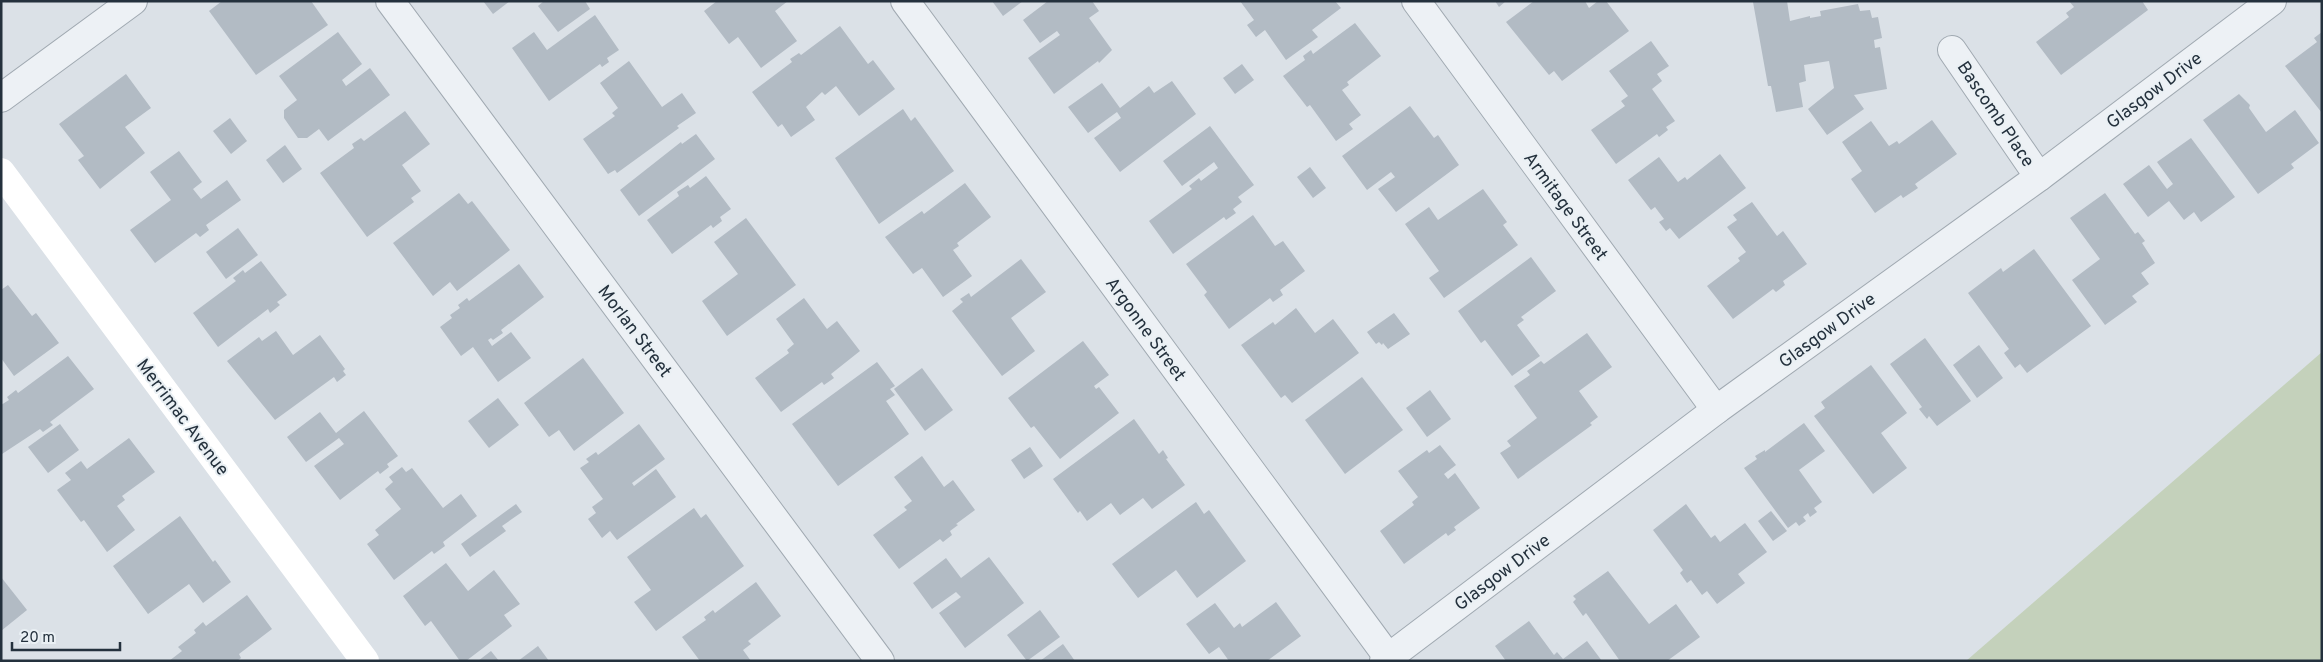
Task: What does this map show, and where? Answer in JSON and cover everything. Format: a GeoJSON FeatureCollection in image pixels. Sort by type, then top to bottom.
{"type":"FeatureCollection","features":[{"type":"Feature","properties":{"kind":"street"},"geometry":{"type":"LineString","coordinates":[[1,98],[133,1]]}},
{"type":"Feature","properties":{"kind":"street","name":"Morlan Street"},"geometry":{"type":"LineString","coordinates":[[390,1],[880,661]]}},
{"type":"Feature","properties":{"kind":"street","name":"Argonne Street"},"geometry":{"type":"LineString","coordinates":[[905,1],[1386,659]]}},
{"type":"Feature","properties":{"kind":"street","name":"Armitage Street"},"geometry":{"type":"LineString","coordinates":[[1416,1],[1716,410]]}},
{"type":"Feature","properties":{"kind":"street","name":"Glasgow Drive"},"geometry":{"type":"LineString","coordinates":[[1386,659],[1716,410],[2039,177],[2272,1]]}},
{"type":"Feature","properties":{"kind":"street","name":"Bascomb Place"},"geometry":{"type":"LineString","coordinates":[[1952,50],[2039,177]]}},
{"type":"Feature","properties":{"kind":"street","name":"Merrimac Avenue"},"geometry":{"type":"LineString","coordinates":[[1,172],[365,661]]}},
{"type":"Feature","properties":{"kind":"green space"},"geometry":{"type":"Polygon","coordinates":[[[2322,352],[2322,661],[1966,661],[2322,352]]]}},
{"type":"Feature","properties":{"kind":"building"},"geometry":{"type":"Polygon","coordinates":[[[222,1],[311,1],[328,25],[256,75],[209,11],[222,1]]]}},
{"type":"Feature","properties":{"kind":"building"},"geometry":{"type":"Polygon","coordinates":[[[483,1],[510,1],[493,14],[483,1]]]}},
{"type":"Feature","properties":{"kind":"building"},"geometry":{"type":"Polygon","coordinates":[[[544,1],[585,1],[590,9],[558,32],[538,6],[544,1]]]}},
{"type":"Feature","properties":{"kind":"building"},"geometry":{"type":"Polygon","coordinates":[[[717,1],[788,1],[775,11],[797,41],[761,68],[738,37],[729,44],[704,11],[717,1]]]}},
{"type":"Feature","properties":{"kind":"building"},"geometry":{"type":"Polygon","coordinates":[[[992,1],[1023,1],[1003,16],[992,1]]]}},
{"type":"Feature","properties":{"kind":"building"},"geometry":{"type":"Polygon","coordinates":[[[1048,1],[1092,1],[1099,11],[1089,18],[1112,50],[1099,63],[1098,61],[1054,94],[1028,58],[1060,35],[1057,31],[1040,43],[1023,20],[1048,1]]]}},
{"type":"Feature","properties":{"kind":"building"},"geometry":{"type":"Polygon","coordinates":[[[1240,1],[1335,1],[1341,8],[1312,30],[1318,37],[1286,60],[1265,30],[1256,37],[1247,25],[1254,20],[1240,1]]]}},
{"type":"Feature","properties":{"kind":"building"},"geometry":{"type":"Polygon","coordinates":[[[1495,1],[1506,1],[1499,7],[1495,1]]]}},
{"type":"Feature","properties":{"kind":"building"},"geometry":{"type":"Polygon","coordinates":[[[1534,1],[1585,1],[1589,8],[1598,1],[1606,1],[1629,31],[1562,81],[1554,71],[1549,75],[1506,22],[1534,1]]]}},
{"type":"Feature","properties":{"kind":"building"},"geometry":{"type":"Polygon","coordinates":[[[1787,1],[1790,21],[1810,16],[1810,18],[1821,16],[1820,11],[1858,4],[1860,11],[1870,10],[1872,18],[1878,17],[1882,38],[1874,40],[1875,48],[1880,47],[1887,89],[1854,95],[1864,109],[1827,135],[1808,109],[1834,88],[1829,61],[1804,65],[1806,81],[1799,83],[1803,107],[1776,112],[1771,86],[1768,86],[1753,2],[1787,1]]]}},
{"type":"Feature","properties":{"kind":"building"},"geometry":{"type":"Polygon","coordinates":[[[2069,1],[2142,1],[2148,10],[2061,75],[2036,42],[2069,17],[2066,13],[2074,7],[2069,1]]]}},
{"type":"Feature","properties":{"kind":"building"},"geometry":{"type":"Polygon","coordinates":[[[595,15],[619,50],[607,58],[609,62],[602,67],[600,64],[549,101],[512,48],[534,32],[547,50],[595,15]]]}},
{"type":"Feature","properties":{"kind":"building"},"geometry":{"type":"Polygon","coordinates":[[[1355,23],[1381,56],[1347,82],[1349,85],[1342,90],[1361,115],[1349,124],[1353,129],[1336,141],[1310,105],[1307,107],[1283,76],[1305,60],[1303,56],[1311,50],[1313,54],[1355,23]]]}},
{"type":"Feature","properties":{"kind":"building"},"geometry":{"type":"Polygon","coordinates":[[[840,26],[868,64],[873,60],[895,89],[859,116],[836,86],[825,95],[822,92],[806,107],[815,120],[791,137],[782,124],[778,127],[752,92],[792,62],[790,59],[799,53],[801,55],[840,26]]]}},
{"type":"Feature","properties":{"kind":"building"},"geometry":{"type":"Polygon","coordinates":[[[338,32],[362,64],[342,80],[346,86],[370,68],[390,95],[328,141],[319,129],[307,138],[298,138],[284,118],[284,110],[297,100],[279,76],[338,32]]]}},
{"type":"Feature","properties":{"kind":"building"},"geometry":{"type":"Polygon","coordinates":[[[2322,32],[2322,113],[2285,66],[2317,42],[2314,38],[2322,32]]]}},
{"type":"Feature","properties":{"kind":"building"},"geometry":{"type":"Polygon","coordinates":[[[1651,41],[1669,66],[1657,74],[1662,81],[1652,89],[1675,121],[1666,127],[1668,130],[1659,137],[1657,134],[1616,164],[1591,130],[1625,106],[1621,101],[1628,96],[1609,71],[1651,41]]]}},
{"type":"Feature","properties":{"kind":"building"},"geometry":{"type":"Polygon","coordinates":[[[629,61],[662,107],[682,93],[696,113],[677,126],[679,128],[617,173],[615,170],[608,174],[583,139],[615,116],[612,113],[618,108],[600,83],[629,61]]]}},
{"type":"Feature","properties":{"kind":"building"},"geometry":{"type":"Polygon","coordinates":[[[1242,64],[1254,80],[1235,94],[1223,78],[1242,64]]]}},
{"type":"Feature","properties":{"kind":"building"},"geometry":{"type":"Polygon","coordinates":[[[126,74],[151,108],[125,127],[145,153],[100,189],[78,160],[84,156],[59,124],[126,74]]]}},
{"type":"Feature","properties":{"kind":"building"},"geometry":{"type":"Polygon","coordinates":[[[1172,81],[1196,114],[1120,172],[1094,138],[1121,118],[1117,112],[1088,133],[1068,107],[1102,83],[1120,108],[1149,86],[1154,93],[1172,81]]]}},
{"type":"Feature","properties":{"kind":"building"},"geometry":{"type":"Polygon","coordinates":[[[2239,94],[2250,105],[2249,108],[2266,132],[2295,110],[2319,143],[2291,164],[2294,168],[2258,194],[2203,120],[2239,94]]]}},
{"type":"Feature","properties":{"kind":"building"},"geometry":{"type":"Polygon","coordinates":[[[1410,106],[1434,138],[1438,135],[1459,165],[1396,212],[1378,189],[1395,177],[1391,172],[1367,190],[1342,156],[1410,106]]]}},
{"type":"Feature","properties":{"kind":"building"},"geometry":{"type":"Polygon","coordinates":[[[903,109],[911,121],[915,117],[954,171],[879,224],[835,158],[903,109]]]}},
{"type":"Feature","properties":{"kind":"building"},"geometry":{"type":"Polygon","coordinates":[[[405,111],[430,144],[402,165],[421,191],[411,198],[414,202],[367,237],[320,173],[354,148],[352,144],[361,138],[364,141],[405,111]]]}},
{"type":"Feature","properties":{"kind":"building"},"geometry":{"type":"Polygon","coordinates":[[[230,118],[247,141],[231,154],[213,131],[230,118]]]}},
{"type":"Feature","properties":{"kind":"building"},"geometry":{"type":"Polygon","coordinates":[[[1932,120],[1957,154],[1915,184],[1918,188],[1903,198],[1901,195],[1875,213],[1851,179],[1862,171],[1842,142],[1871,121],[1889,146],[1897,141],[1899,144],[1932,120]]]}},
{"type":"Feature","properties":{"kind":"building"},"geometry":{"type":"Polygon","coordinates":[[[1210,126],[1254,185],[1238,197],[1242,202],[1233,209],[1236,213],[1226,220],[1224,217],[1173,254],[1149,221],[1192,189],[1189,186],[1199,178],[1201,181],[1218,168],[1214,162],[1182,186],[1163,161],[1210,126]]]}},
{"type":"Feature","properties":{"kind":"building"},"geometry":{"type":"Polygon","coordinates":[[[696,134],[715,159],[639,216],[620,190],[681,142],[682,144],[696,134]]]}},
{"type":"Feature","properties":{"kind":"building"},"geometry":{"type":"Polygon","coordinates":[[[2191,138],[2235,197],[2201,222],[2194,212],[2184,220],[2169,201],[2148,217],[2123,184],[2149,165],[2167,189],[2173,184],[2157,162],[2191,138]]]}},
{"type":"Feature","properties":{"kind":"building"},"geometry":{"type":"Polygon","coordinates":[[[285,145],[302,169],[283,183],[266,160],[285,145]]]}},
{"type":"Feature","properties":{"kind":"building"},"geometry":{"type":"Polygon","coordinates":[[[179,151],[202,182],[193,189],[201,199],[227,180],[241,200],[206,225],[209,230],[200,237],[196,233],[155,263],[130,230],[171,200],[150,172],[179,151]]]}},
{"type":"Feature","properties":{"kind":"building"},"geometry":{"type":"Polygon","coordinates":[[[1720,154],[1746,188],[1679,239],[1670,228],[1666,231],[1659,222],[1664,219],[1655,207],[1651,210],[1628,180],[1659,157],[1678,182],[1685,177],[1687,180],[1720,154]]]}},
{"type":"Feature","properties":{"kind":"building"},"geometry":{"type":"Polygon","coordinates":[[[1310,167],[1326,188],[1313,198],[1297,177],[1310,167]]]}},
{"type":"Feature","properties":{"kind":"building"},"geometry":{"type":"Polygon","coordinates":[[[706,176],[731,209],[720,217],[722,221],[713,228],[711,225],[672,254],[647,220],[679,196],[677,192],[688,185],[690,188],[706,176]]]}},
{"type":"Feature","properties":{"kind":"building"},"geometry":{"type":"Polygon","coordinates":[[[965,183],[991,217],[957,243],[959,246],[953,250],[972,276],[943,297],[922,268],[913,274],[885,237],[922,211],[924,214],[965,183]]]}},
{"type":"Feature","properties":{"kind":"building"},"geometry":{"type":"Polygon","coordinates":[[[1483,189],[1507,222],[1503,225],[1518,245],[1444,298],[1429,278],[1439,271],[1405,224],[1429,207],[1438,220],[1483,189]]]}},
{"type":"Feature","properties":{"kind":"building"},"geometry":{"type":"Polygon","coordinates":[[[459,193],[468,204],[472,201],[510,250],[457,291],[450,282],[433,296],[393,243],[459,193]]]}},
{"type":"Feature","properties":{"kind":"building"},"geometry":{"type":"Polygon","coordinates":[[[2105,193],[2135,234],[2138,232],[2145,241],[2142,243],[2155,263],[2141,273],[2149,284],[2132,296],[2137,302],[2105,325],[2072,280],[2100,259],[2070,218],[2105,193]]]}},
{"type":"Feature","properties":{"kind":"building"},"geometry":{"type":"Polygon","coordinates":[[[1752,202],[1777,236],[1783,231],[1807,264],[1783,281],[1785,285],[1776,292],[1773,289],[1733,319],[1707,286],[1740,261],[1738,258],[1746,252],[1727,227],[1737,220],[1733,215],[1752,202]]]}},
{"type":"Feature","properties":{"kind":"building"},"geometry":{"type":"Polygon","coordinates":[[[1253,215],[1275,246],[1283,241],[1305,271],[1280,290],[1283,295],[1273,302],[1270,298],[1229,329],[1204,295],[1207,292],[1186,264],[1253,215]]]}},
{"type":"Feature","properties":{"kind":"building"},"geometry":{"type":"Polygon","coordinates":[[[746,218],[796,285],[727,336],[702,301],[738,274],[714,242],[746,218]]]}},
{"type":"Feature","properties":{"kind":"building"},"geometry":{"type":"Polygon","coordinates":[[[238,228],[258,255],[226,279],[206,252],[238,228]]]}},
{"type":"Feature","properties":{"kind":"building"},"geometry":{"type":"Polygon","coordinates":[[[2034,249],[2091,326],[2027,373],[2020,364],[2015,368],[2004,353],[2009,349],[1968,293],[2001,268],[2003,272],[2034,249]]]}},
{"type":"Feature","properties":{"kind":"building"},"geometry":{"type":"Polygon","coordinates":[[[1531,257],[1556,291],[1521,317],[1524,320],[1517,325],[1540,356],[1512,376],[1485,340],[1481,343],[1458,311],[1531,257]]]}},
{"type":"Feature","properties":{"kind":"building"},"geometry":{"type":"Polygon","coordinates":[[[1021,259],[1046,292],[1011,318],[1035,351],[1002,376],[952,311],[963,302],[960,299],[969,293],[971,297],[1021,259]]]}},
{"type":"Feature","properties":{"kind":"building"},"geometry":{"type":"Polygon","coordinates":[[[261,261],[287,295],[277,302],[280,305],[270,313],[268,309],[218,347],[193,313],[236,281],[233,278],[243,270],[245,273],[261,261]]]}},
{"type":"Feature","properties":{"kind":"building"},"geometry":{"type":"Polygon","coordinates":[[[519,264],[544,297],[501,330],[503,333],[493,340],[491,338],[488,340],[492,346],[511,332],[531,358],[498,382],[473,347],[461,356],[440,327],[452,318],[450,315],[460,308],[458,305],[467,298],[469,301],[519,264]]]}},
{"type":"Feature","properties":{"kind":"building"},"geometry":{"type":"Polygon","coordinates":[[[8,285],[32,316],[36,313],[59,343],[14,376],[1,358],[1,290],[8,285]]]}},
{"type":"Feature","properties":{"kind":"building"},"geometry":{"type":"Polygon","coordinates":[[[804,298],[827,329],[837,321],[860,351],[831,374],[834,378],[824,385],[822,382],[781,412],[755,378],[789,353],[787,350],[794,344],[776,319],[804,298]]]}},
{"type":"Feature","properties":{"kind":"building"},"geometry":{"type":"Polygon","coordinates":[[[1296,308],[1315,333],[1333,319],[1359,353],[1292,403],[1285,395],[1281,398],[1241,345],[1273,322],[1275,325],[1296,308]]]}},
{"type":"Feature","properties":{"kind":"building"},"geometry":{"type":"Polygon","coordinates":[[[1394,313],[1410,334],[1388,349],[1383,343],[1382,345],[1379,342],[1376,344],[1367,332],[1394,313]]]}},
{"type":"Feature","properties":{"kind":"building"},"geometry":{"type":"Polygon","coordinates":[[[276,331],[293,355],[320,335],[345,369],[343,371],[346,375],[337,382],[334,377],[275,420],[227,361],[259,337],[262,341],[276,331]]]}},
{"type":"Feature","properties":{"kind":"building"},"geometry":{"type":"Polygon","coordinates":[[[1587,333],[1612,367],[1579,391],[1598,417],[1590,423],[1592,425],[1518,479],[1500,453],[1511,446],[1507,441],[1537,418],[1514,386],[1530,375],[1527,371],[1541,361],[1544,364],[1587,333]]]}},
{"type":"Feature","properties":{"kind":"building"},"geometry":{"type":"Polygon","coordinates":[[[1925,338],[1971,401],[1937,426],[1929,416],[1927,419],[1919,409],[1922,407],[1890,364],[1925,338]]]}},
{"type":"Feature","properties":{"kind":"building"},"geometry":{"type":"Polygon","coordinates":[[[1083,341],[1109,375],[1094,386],[1096,389],[1099,387],[1119,413],[1060,459],[1034,426],[1031,428],[1008,398],[1083,341]]]}},
{"type":"Feature","properties":{"kind":"building"},"geometry":{"type":"Polygon","coordinates":[[[1979,345],[2003,378],[1977,398],[1953,365],[1979,345]]]}},
{"type":"Feature","properties":{"kind":"building"},"geometry":{"type":"Polygon","coordinates":[[[68,356],[94,389],[50,422],[53,425],[43,432],[40,429],[2,454],[1,405],[9,400],[7,397],[16,390],[18,393],[68,356]]]}},
{"type":"Feature","properties":{"kind":"building"},"geometry":{"type":"Polygon","coordinates":[[[583,358],[624,413],[574,451],[559,430],[549,437],[524,403],[583,358]]]}},
{"type":"Feature","properties":{"kind":"building"},"geometry":{"type":"Polygon","coordinates":[[[877,362],[895,386],[890,389],[895,395],[886,401],[909,434],[838,486],[792,424],[877,362]]]}},
{"type":"Feature","properties":{"kind":"building"},"geometry":{"type":"Polygon","coordinates":[[[1871,365],[1907,413],[1881,433],[1907,468],[1873,494],[1814,416],[1825,408],[1821,402],[1871,365]]]}},
{"type":"Feature","properties":{"kind":"building"},"geometry":{"type":"Polygon","coordinates":[[[922,368],[953,410],[925,431],[894,389],[922,368]]]}},
{"type":"Feature","properties":{"kind":"building"},"geometry":{"type":"Polygon","coordinates":[[[1362,377],[1403,430],[1345,474],[1305,420],[1362,377]]]}},
{"type":"Feature","properties":{"kind":"building"},"geometry":{"type":"Polygon","coordinates":[[[1430,390],[1451,419],[1427,437],[1406,408],[1430,390]]]}},
{"type":"Feature","properties":{"kind":"building"},"geometry":{"type":"Polygon","coordinates":[[[498,398],[519,425],[489,448],[468,421],[498,398]]]}},
{"type":"Feature","properties":{"kind":"building"},"geometry":{"type":"Polygon","coordinates":[[[364,411],[398,456],[387,464],[389,467],[380,474],[378,471],[340,500],[314,466],[344,444],[339,438],[306,462],[287,437],[320,412],[336,433],[364,411]]]}},
{"type":"Feature","properties":{"kind":"building"},"geometry":{"type":"Polygon","coordinates":[[[1134,419],[1159,454],[1163,450],[1168,458],[1166,459],[1185,485],[1152,509],[1143,498],[1120,515],[1111,503],[1087,521],[1080,511],[1078,513],[1053,479],[1134,419]]]}},
{"type":"Feature","properties":{"kind":"building"},"geometry":{"type":"Polygon","coordinates":[[[1804,423],[1825,451],[1799,470],[1822,502],[1814,508],[1817,512],[1810,517],[1808,513],[1803,517],[1806,521],[1799,526],[1796,522],[1788,528],[1744,468],[1757,459],[1755,456],[1765,450],[1765,452],[1804,423]]]}},
{"type":"Feature","properties":{"kind":"building"},"geometry":{"type":"Polygon","coordinates":[[[60,424],[79,450],[48,473],[28,447],[60,424]]]}},
{"type":"Feature","properties":{"kind":"building"},"geometry":{"type":"Polygon","coordinates":[[[639,424],[665,459],[632,483],[634,486],[656,469],[676,497],[617,540],[610,531],[602,538],[588,519],[596,513],[592,507],[603,499],[580,468],[589,462],[586,459],[596,452],[598,455],[639,424]]]}},
{"type":"Feature","properties":{"kind":"building"},"geometry":{"type":"Polygon","coordinates":[[[129,438],[155,472],[122,496],[125,500],[117,506],[135,530],[107,552],[84,520],[81,522],[57,490],[71,480],[65,473],[81,461],[87,469],[129,438]]]}},
{"type":"Feature","properties":{"kind":"building"},"geometry":{"type":"Polygon","coordinates":[[[1440,445],[1456,465],[1444,474],[1448,479],[1455,473],[1480,508],[1454,527],[1456,530],[1448,536],[1446,533],[1404,564],[1380,531],[1414,505],[1412,502],[1418,497],[1398,471],[1427,450],[1429,453],[1440,445]]]}},
{"type":"Feature","properties":{"kind":"building"},"geometry":{"type":"Polygon","coordinates":[[[1030,447],[1043,466],[1024,479],[1011,460],[1030,447]]]}},
{"type":"Feature","properties":{"kind":"building"},"geometry":{"type":"Polygon","coordinates":[[[922,456],[944,487],[953,480],[975,510],[956,524],[958,525],[950,531],[952,535],[943,542],[940,539],[899,569],[873,535],[907,510],[904,507],[912,501],[894,477],[922,456]]]}},
{"type":"Feature","properties":{"kind":"building"},"geometry":{"type":"Polygon","coordinates":[[[402,467],[406,472],[412,468],[443,508],[461,494],[477,516],[443,542],[445,546],[434,554],[432,551],[394,580],[367,544],[379,535],[375,530],[401,509],[385,489],[393,482],[389,477],[402,467]]]}},
{"type":"Feature","properties":{"kind":"building"},"geometry":{"type":"Polygon","coordinates":[[[1196,502],[1204,514],[1209,510],[1246,561],[1197,598],[1176,570],[1138,598],[1112,564],[1196,502]]]}},
{"type":"Feature","properties":{"kind":"building"},"geometry":{"type":"Polygon","coordinates":[[[516,504],[522,512],[502,526],[506,531],[470,557],[461,544],[516,504]]]}},
{"type":"Feature","properties":{"kind":"building"},"geometry":{"type":"Polygon","coordinates":[[[1686,504],[1711,538],[1715,535],[1720,542],[1745,523],[1767,552],[1738,574],[1745,583],[1717,604],[1707,591],[1702,595],[1691,580],[1687,583],[1680,573],[1683,570],[1653,530],[1686,504]]]}},
{"type":"Feature","properties":{"kind":"building"},"geometry":{"type":"Polygon","coordinates":[[[694,508],[701,518],[706,514],[744,566],[656,631],[634,602],[651,590],[627,557],[694,508]]]}},
{"type":"Feature","properties":{"kind":"building"},"geometry":{"type":"Polygon","coordinates":[[[1771,511],[1787,531],[1773,541],[1758,521],[1771,511]]]}},
{"type":"Feature","properties":{"kind":"building"},"geometry":{"type":"Polygon","coordinates":[[[180,516],[213,562],[215,560],[231,582],[203,603],[189,584],[148,614],[113,566],[180,516]]]}},
{"type":"Feature","properties":{"kind":"building"},"geometry":{"type":"Polygon","coordinates":[[[989,557],[1024,603],[965,648],[939,613],[961,597],[956,592],[932,609],[913,583],[946,558],[961,578],[989,557]]]}},
{"type":"Feature","properties":{"kind":"building"},"geometry":{"type":"Polygon","coordinates":[[[446,563],[468,591],[494,570],[520,604],[504,615],[512,626],[466,661],[460,661],[431,621],[425,626],[403,596],[446,563]]]}},
{"type":"Feature","properties":{"kind":"building"},"geometry":{"type":"Polygon","coordinates":[[[1608,571],[1649,624],[1676,604],[1700,637],[1667,661],[1620,661],[1586,613],[1583,616],[1573,602],[1576,599],[1573,596],[1608,571]]]}},
{"type":"Feature","properties":{"kind":"building"},"geometry":{"type":"Polygon","coordinates":[[[1,577],[27,610],[1,631],[1,577]]]}},
{"type":"Feature","properties":{"kind":"building"},"geometry":{"type":"Polygon","coordinates":[[[756,582],[781,616],[748,641],[751,644],[743,650],[751,661],[700,661],[682,637],[706,620],[704,617],[713,610],[715,613],[756,582]]]}},
{"type":"Feature","properties":{"kind":"building"},"geometry":{"type":"Polygon","coordinates":[[[247,595],[272,629],[239,654],[241,658],[237,661],[169,661],[182,651],[178,647],[196,633],[194,630],[203,622],[206,626],[247,595]]]}},
{"type":"Feature","properties":{"kind":"building"},"geometry":{"type":"Polygon","coordinates":[[[1276,602],[1301,636],[1267,661],[1229,661],[1219,647],[1209,654],[1186,624],[1215,603],[1234,628],[1240,623],[1242,627],[1276,602]]]}},
{"type":"Feature","properties":{"kind":"building"},"geometry":{"type":"Polygon","coordinates":[[[1040,610],[1060,637],[1027,661],[1007,635],[1040,610]]]}},
{"type":"Feature","properties":{"kind":"building"},"geometry":{"type":"Polygon","coordinates":[[[1529,621],[1554,655],[1557,652],[1563,659],[1587,641],[1602,661],[1506,661],[1495,646],[1529,621]]]}},
{"type":"Feature","properties":{"kind":"building"},"geometry":{"type":"Polygon","coordinates":[[[1063,644],[1075,661],[1040,661],[1063,644]]]}},
{"type":"Feature","properties":{"kind":"building"},"geometry":{"type":"Polygon","coordinates":[[[538,646],[549,661],[518,661],[538,646]]]}},
{"type":"Feature","properties":{"kind":"building"},"geometry":{"type":"Polygon","coordinates":[[[491,651],[499,661],[478,661],[491,651]]]}}]}
